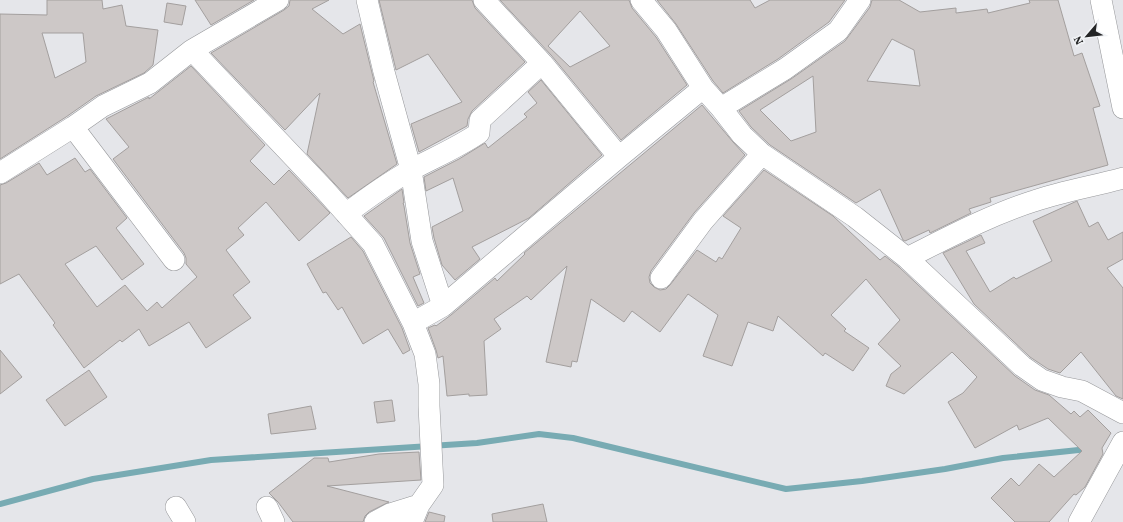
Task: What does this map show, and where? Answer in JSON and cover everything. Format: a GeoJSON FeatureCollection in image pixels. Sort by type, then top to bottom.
{"type":"FeatureCollection","features":[{"type":"Feature","properties":{"kind":"street"},"geometry":{"type":"LineString","coordinates":[[0,173],[73,127],[103,106],[150,83],[192,50],[278,0]]}},
{"type":"Feature","properties":{"kind":"street"},"geometry":{"type":"LineString","coordinates":[[367,0],[384,72],[411,170],[422,241],[443,306]]}},
{"type":"Feature","properties":{"kind":"street"},"geometry":{"type":"LineString","coordinates":[[484,0],[542,63],[619,157]]}},
{"type":"Feature","properties":{"kind":"street"},"geometry":{"type":"LineString","coordinates":[[641,0],[666,30],[703,88],[742,135],[762,154],[856,217],[907,258],[1022,366],[1042,380],[1062,387],[1082,391],[1123,413]]}},
{"type":"Feature","properties":{"kind":"street"},"geometry":{"type":"LineString","coordinates":[[721,108],[785,69],[838,31],[860,0]]}},
{"type":"Feature","properties":{"kind":"street"},"geometry":{"type":"LineString","coordinates":[[1102,0],[1117,49],[1123,108]]}},
{"type":"Feature","properties":{"kind":"street"},"geometry":{"type":"LineString","coordinates":[[192,50],[324,189],[372,244],[413,323],[425,354],[429,384],[433,485],[416,513],[390,514],[375,522]]}},
{"type":"Feature","properties":{"kind":"street"},"geometry":{"type":"LineString","coordinates":[[346,214],[372,194],[411,170],[466,142],[479,133],[480,120],[542,63]]}},
{"type":"Feature","properties":{"kind":"street"},"geometry":{"type":"LineString","coordinates":[[413,323],[443,306],[703,88]]}},
{"type":"Feature","properties":{"kind":"street"},"geometry":{"type":"LineString","coordinates":[[73,127],[174,260]]}},
{"type":"Feature","properties":{"kind":"street"},"geometry":{"type":"LineString","coordinates":[[661,278],[703,221],[762,154]]}},
{"type":"Feature","properties":{"kind":"street"},"geometry":{"type":"LineString","coordinates":[[907,258],[968,227],[1035,200],[1123,178]]}},
{"type":"Feature","properties":{"kind":"street"},"geometry":{"type":"LineString","coordinates":[[1079,522],[1123,442]]}},
{"type":"Feature","properties":{"kind":"building"},"geometry":{"type":"Polygon","coordinates":[[[47,0],[102,0],[103,9],[122,5],[126,26],[158,30],[153,65],[144,73],[96,96],[0,159],[0,14],[47,15],[47,0]],[[42,33],[55,78],[86,62],[83,33],[42,33]]]}},
{"type":"Feature","properties":{"kind":"building"},"geometry":{"type":"Polygon","coordinates":[[[195,0],[254,0],[211,25],[195,0]]]}},
{"type":"Feature","properties":{"kind":"building"},"geometry":{"type":"Polygon","coordinates":[[[290,0],[329,0],[312,9],[343,34],[360,24],[373,82],[397,164],[348,198],[307,154],[320,93],[285,130],[211,53],[284,10],[289,6],[290,0]]]}},
{"type":"Feature","properties":{"kind":"building"},"geometry":{"type":"Polygon","coordinates":[[[379,0],[472,0],[475,8],[525,62],[472,111],[468,119],[467,126],[419,152],[411,124],[462,102],[428,54],[396,70],[379,0]]]}},
{"type":"Feature","properties":{"kind":"building"},"geometry":{"type":"Polygon","coordinates":[[[500,0],[629,0],[632,8],[656,37],[687,85],[621,140],[551,55],[500,0]],[[580,11],[548,46],[570,67],[610,46],[580,11]]]}},
{"type":"Feature","properties":{"kind":"building"},"geometry":{"type":"Polygon","coordinates":[[[657,0],[750,0],[755,8],[770,0],[845,0],[829,22],[778,59],[723,93],[713,81],[676,24],[657,0]]]}},
{"type":"Feature","properties":{"kind":"building"},"geometry":{"type":"Polygon","coordinates":[[[872,0],[899,0],[920,12],[956,8],[956,13],[987,9],[988,13],[1030,3],[1029,0],[1058,0],[1074,56],[1082,53],[1100,106],[1093,108],[1108,165],[990,198],[991,202],[969,209],[971,213],[930,233],[929,230],[905,241],[903,240],[880,189],[856,203],[770,145],[751,127],[739,111],[791,79],[845,41],[870,7],[872,0]],[[892,39],[867,81],[920,86],[914,50],[892,39]],[[813,76],[760,110],[791,141],[816,132],[813,76]]]}},
{"type":"Feature","properties":{"kind":"building"},"geometry":{"type":"Polygon","coordinates":[[[167,3],[186,6],[182,25],[164,22],[167,3]]]}},
{"type":"Feature","properties":{"kind":"building"},"geometry":{"type":"Polygon","coordinates":[[[191,66],[265,145],[250,161],[274,185],[289,170],[330,213],[299,241],[266,202],[238,228],[244,235],[226,250],[250,282],[233,295],[251,318],[206,348],[189,322],[149,346],[139,329],[122,342],[120,340],[84,368],[53,325],[55,323],[19,274],[0,284],[0,185],[6,183],[39,163],[47,175],[75,158],[85,172],[90,169],[127,218],[116,228],[144,264],[122,280],[96,246],[65,264],[97,307],[125,285],[147,311],[157,302],[162,308],[197,277],[186,264],[184,253],[113,159],[129,147],[106,119],[149,97],[149,99],[191,66]]]}},
{"type":"Feature","properties":{"kind":"building"},"geometry":{"type":"Polygon","coordinates":[[[541,80],[602,155],[529,218],[472,247],[480,259],[455,280],[442,265],[432,227],[463,211],[453,178],[426,191],[424,177],[459,159],[485,143],[488,148],[527,117],[524,114],[537,103],[528,92],[541,80]]]}},
{"type":"Feature","properties":{"kind":"building"},"geometry":{"type":"Polygon","coordinates":[[[702,105],[745,155],[694,213],[651,271],[649,277],[650,283],[660,290],[666,289],[697,250],[716,262],[719,257],[722,259],[741,228],[723,216],[764,170],[833,216],[880,260],[885,256],[899,267],[1015,376],[1035,390],[1049,395],[1071,414],[1074,411],[1080,417],[1088,410],[1111,433],[1102,448],[1103,454],[1085,487],[1076,495],[1074,494],[1049,522],[1015,522],[991,498],[1011,478],[1019,486],[1039,464],[1054,477],[1082,451],[1048,418],[1019,430],[1017,425],[975,448],[948,402],[963,393],[977,377],[952,352],[904,394],[886,386],[891,374],[901,366],[878,344],[900,320],[866,279],[831,315],[846,329],[844,331],[869,348],[853,371],[825,353],[823,356],[778,316],[773,331],[748,322],[732,366],[703,356],[718,315],[688,294],[660,332],[632,311],[624,322],[591,299],[577,362],[572,361],[571,367],[546,362],[567,266],[531,300],[527,296],[494,319],[501,329],[484,341],[487,395],[469,396],[469,394],[447,396],[443,356],[438,358],[428,328],[435,325],[436,326],[451,315],[495,278],[497,281],[525,254],[524,253],[702,105]]]}},
{"type":"Feature","properties":{"kind":"building"},"geometry":{"type":"Polygon","coordinates":[[[402,189],[410,243],[420,274],[413,277],[424,303],[418,306],[384,238],[364,216],[402,189]]]}},
{"type":"Feature","properties":{"kind":"building"},"geometry":{"type":"Polygon","coordinates":[[[1077,201],[1089,227],[1098,222],[1108,240],[1123,232],[1123,259],[1107,268],[1123,288],[1123,399],[1116,396],[1081,352],[1060,373],[1048,369],[1030,357],[974,304],[943,253],[981,235],[985,243],[966,251],[990,292],[1014,277],[1016,279],[1052,261],[1033,221],[1077,201]]]}},
{"type":"Feature","properties":{"kind":"building"},"geometry":{"type":"Polygon","coordinates":[[[351,237],[363,251],[402,328],[410,350],[403,354],[388,329],[363,344],[342,307],[338,310],[326,292],[323,293],[307,264],[351,237]]]}},
{"type":"Feature","properties":{"kind":"building"},"geometry":{"type":"Polygon","coordinates":[[[0,350],[22,377],[0,394],[0,350]]]}},
{"type":"Feature","properties":{"kind":"building"},"geometry":{"type":"Polygon","coordinates":[[[89,370],[107,397],[65,426],[46,400],[89,370]]]}},
{"type":"Feature","properties":{"kind":"building"},"geometry":{"type":"Polygon","coordinates":[[[392,400],[395,421],[377,423],[374,402],[392,400]]]}},
{"type":"Feature","properties":{"kind":"building"},"geometry":{"type":"Polygon","coordinates":[[[311,406],[316,429],[271,434],[268,414],[311,406]]]}},
{"type":"Feature","properties":{"kind":"building"},"geometry":{"type":"Polygon","coordinates":[[[419,452],[421,480],[327,486],[389,502],[369,512],[365,516],[363,522],[293,522],[269,493],[314,458],[328,458],[329,462],[379,454],[419,452]]]}},
{"type":"Feature","properties":{"kind":"building"},"geometry":{"type":"Polygon","coordinates":[[[543,504],[547,522],[493,522],[492,514],[543,504]]]}},
{"type":"Feature","properties":{"kind":"building"},"geometry":{"type":"Polygon","coordinates":[[[429,512],[445,516],[444,522],[425,522],[429,512]]]}},
{"type":"Feature","properties":{"kind":"waterway"},"geometry":{"type":"LineString","coordinates":[[0,504],[93,479],[211,460],[477,443],[539,434],[573,438],[786,489],[862,481],[945,469],[1003,458],[1088,449]]}}]}
